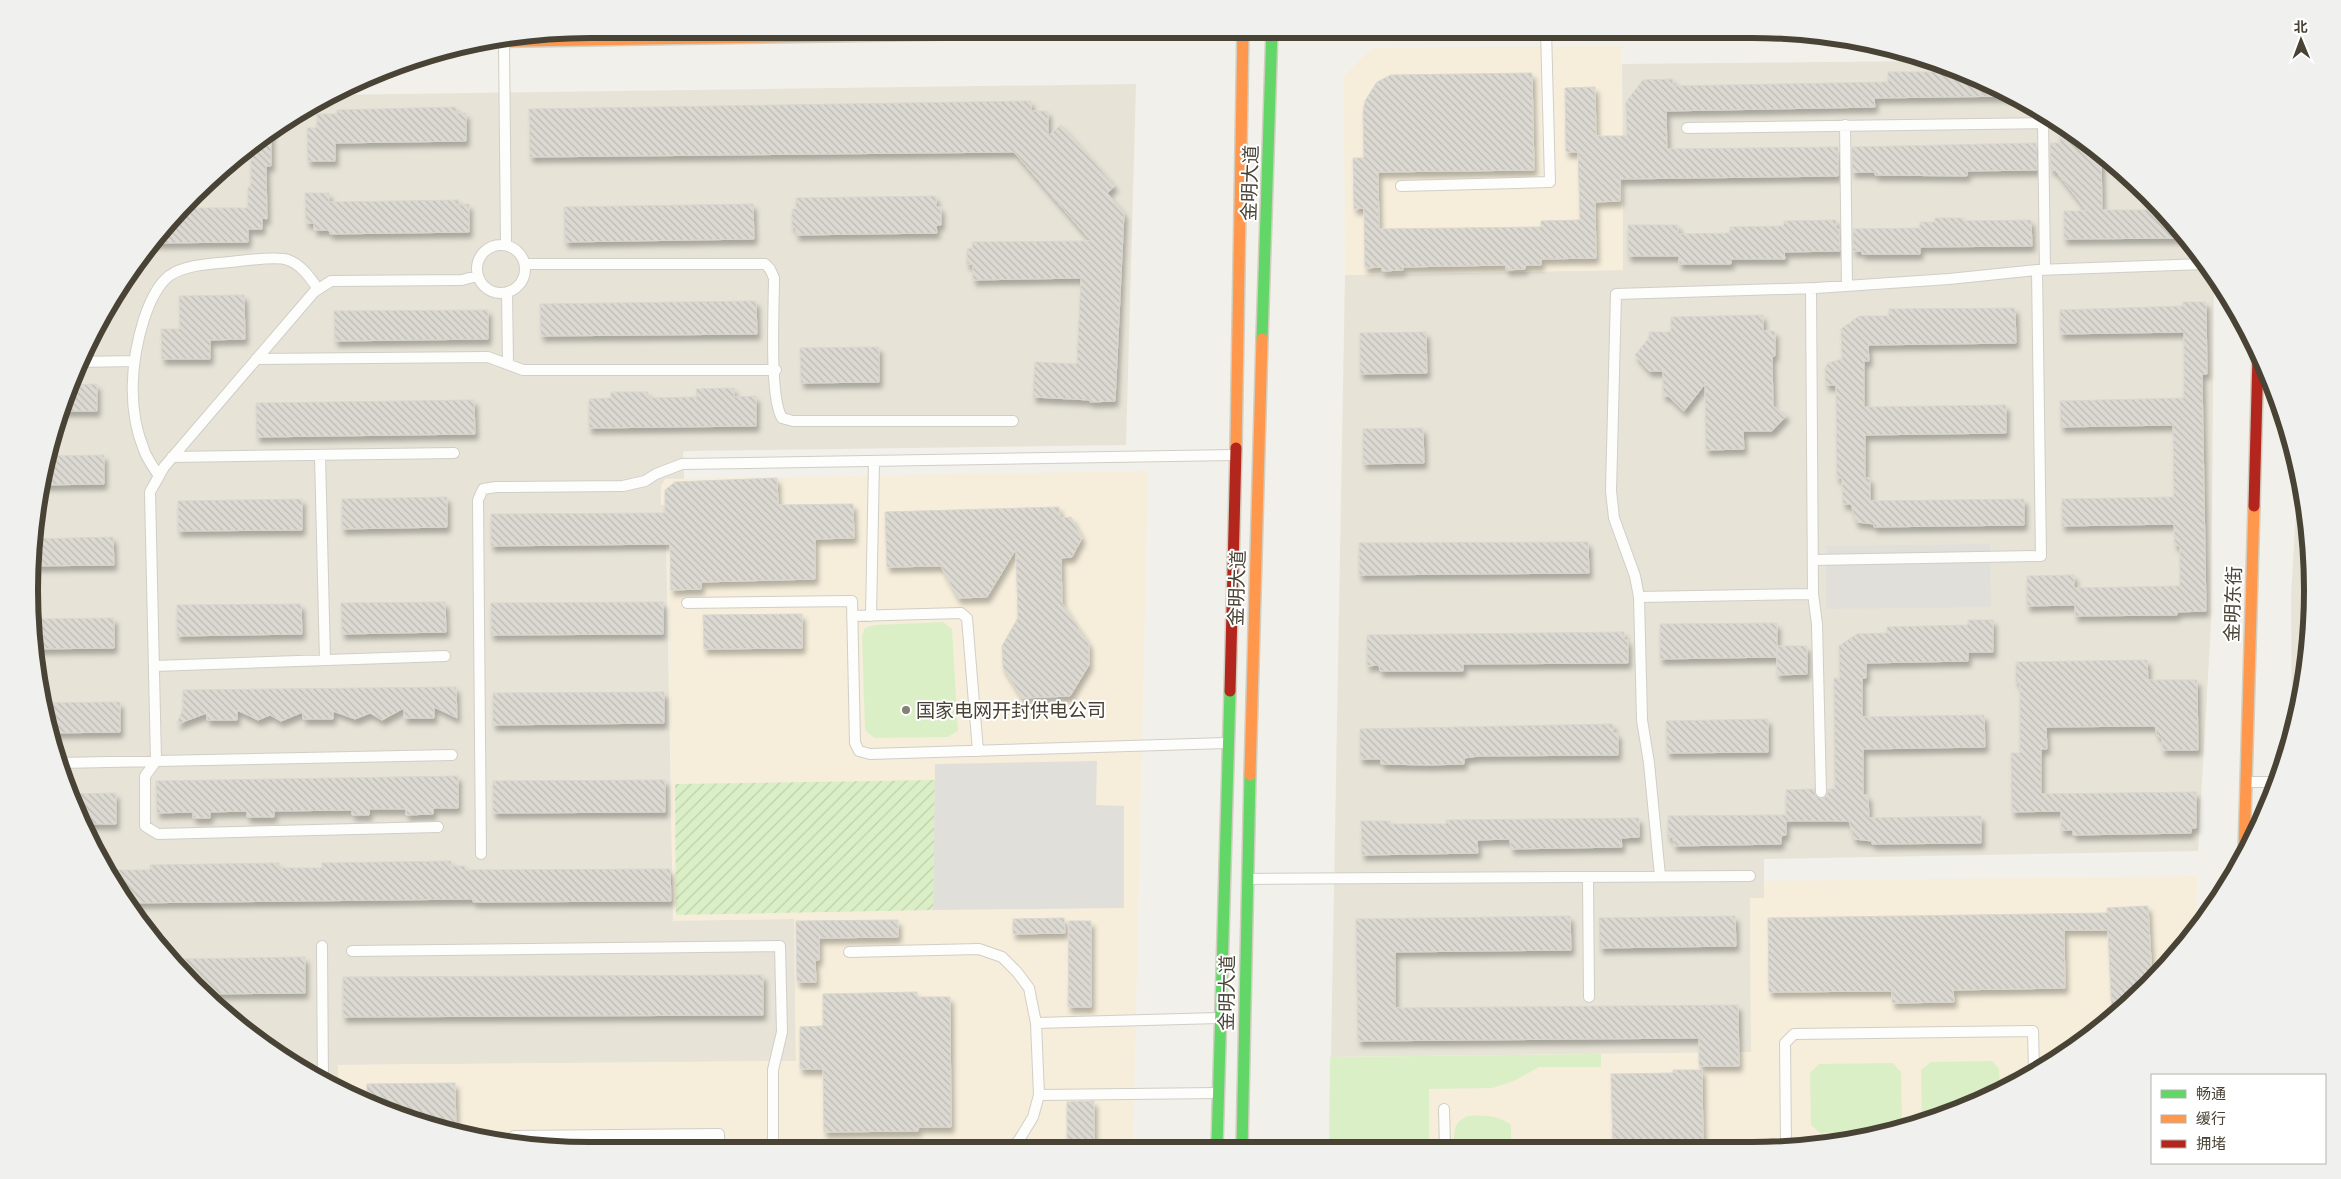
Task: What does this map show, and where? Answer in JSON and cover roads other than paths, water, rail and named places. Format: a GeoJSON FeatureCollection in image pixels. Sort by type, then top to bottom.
{"type":"FeatureCollection","features":[{"type":"Feature","properties":{"kind":"main road"},"geometry":{"type":"LineString","coordinates":[[520,42],[750,38]]}},
{"type":"Feature","properties":{"kind":"main road","name":"金明大道"},"geometry":{"type":"LineString","coordinates":[[1217,1142],[1236,454],[1243,38]]}},
{"type":"Feature","properties":{"kind":"main road","name":"金明大道"},"geometry":{"type":"LineString","coordinates":[[1242,1142],[1247,879],[1273,38]]}},
{"type":"Feature","properties":{"kind":"main road","name":"金明东街"},"geometry":{"type":"LineString","coordinates":[[2244,839],[2258,370]]}},
{"type":"Feature","properties":{"kind":"lane"},"geometry":{"type":"LineString","coordinates":[[1401,186],[1550,182],[1546,38]]}},
{"type":"Feature","properties":{"kind":"lane"},"geometry":{"type":"LineString","coordinates":[[504,44],[506,245]]}},
{"type":"Feature","properties":{"kind":"lane"},"geometry":{"type":"LineString","coordinates":[[1686,128],[2043,123],[2041,556],[1812,560]]}},
{"type":"Feature","properties":{"kind":"lane"},"geometry":{"type":"LineString","coordinates":[[1845,125],[1847,286]]}},
{"type":"Feature","properties":{"kind":"lane"},"geometry":{"type":"LineString","coordinates":[[506,245],[518,251],[525,264],[523,278],[519,285],[507,292],[496,292],[481,284],[477,276],[478,259],[483,251],[491,246],[506,245]]}},
{"type":"Feature","properties":{"kind":"lane"},"geometry":{"type":"LineString","coordinates":[[159,476],[143,450],[135,416],[132,389],[134,362],[149,305],[158,288],[169,276],[183,270],[204,265],[252,260],[288,260],[306,272],[318,289]]}},
{"type":"Feature","properties":{"kind":"lane"},"geometry":{"type":"LineString","coordinates":[[525,264],[765,264],[770,269],[774,278],[777,410],[782,418],[794,421],[1013,421]]}},
{"type":"Feature","properties":{"kind":"lane"},"geometry":{"type":"LineString","coordinates":[[1660,876],[1649,763],[1642,720],[1639,597],[1635,576],[1614,518],[1611,491],[1616,294],[1811,288],[2041,270],[2197,264]]}},
{"type":"Feature","properties":{"kind":"lane"},"geometry":{"type":"LineString","coordinates":[[438,827],[158,834],[145,826],[145,776],[156,761],[150,492],[172,457],[318,289],[331,281],[462,280],[477,276]]}},
{"type":"Feature","properties":{"kind":"lane"},"geometry":{"type":"LineString","coordinates":[[1811,288],[1812,560],[1816,624],[1821,792]]}},
{"type":"Feature","properties":{"kind":"lane"},"geometry":{"type":"LineString","coordinates":[[507,292],[508,364]]}},
{"type":"Feature","properties":{"kind":"lane"},"geometry":{"type":"LineString","coordinates":[[256,359],[488,357],[523,370],[776,370]]}},
{"type":"Feature","properties":{"kind":"lane"},"geometry":{"type":"LineString","coordinates":[[87,362],[134,362]]}},
{"type":"Feature","properties":{"kind":"lane"},"geometry":{"type":"LineString","coordinates":[[172,457],[454,453]]}},
{"type":"Feature","properties":{"kind":"lane"},"geometry":{"type":"LineString","coordinates":[[481,854],[478,500],[483,490],[496,487],[623,486],[645,481],[656,474],[682,464],[1236,454]]}},
{"type":"Feature","properties":{"kind":"lane"},"geometry":{"type":"LineString","coordinates":[[320,455],[325,660]]}},
{"type":"Feature","properties":{"kind":"lane"},"geometry":{"type":"LineString","coordinates":[[871,616],[874,461]]}},
{"type":"Feature","properties":{"kind":"lane"},"geometry":{"type":"LineString","coordinates":[[1639,597],[1813,594]]}},
{"type":"Feature","properties":{"kind":"lane"},"geometry":{"type":"LineString","coordinates":[[687,603],[852,601],[856,743],[859,751],[870,754],[1227,743]]}},
{"type":"Feature","properties":{"kind":"lane"},"geometry":{"type":"LineString","coordinates":[[852,616],[961,613],[967,618],[978,751]]}},
{"type":"Feature","properties":{"kind":"lane"},"geometry":{"type":"LineString","coordinates":[[154,666],[445,656]]}},
{"type":"Feature","properties":{"kind":"lane"},"geometry":{"type":"LineString","coordinates":[[66,763],[452,755]]}},
{"type":"Feature","properties":{"kind":"lane"},"geometry":{"type":"LineString","coordinates":[[2246,782],[2268,782]]}},
{"type":"Feature","properties":{"kind":"lane"},"geometry":{"type":"LineString","coordinates":[[1588,876],[1589,997]]}},
{"type":"Feature","properties":{"kind":"lane"},"geometry":{"type":"LineString","coordinates":[[1247,879],[1750,876]]}},
{"type":"Feature","properties":{"kind":"lane"},"geometry":{"type":"LineString","coordinates":[[322,946],[323,1073]]}},
{"type":"Feature","properties":{"kind":"lane"},"geometry":{"type":"LineString","coordinates":[[352,951],[780,946],[782,1032],[773,1070],[773,1142]]}},
{"type":"Feature","properties":{"kind":"lane"},"geometry":{"type":"LineString","coordinates":[[849,952],[979,948],[1002,957],[1017,972],[1029,988],[1036,1023],[1039,1095],[1033,1117],[1017,1142]]}},
{"type":"Feature","properties":{"kind":"lane"},"geometry":{"type":"LineString","coordinates":[[1036,1023],[1219,1018]]}},
{"type":"Feature","properties":{"kind":"lane"},"geometry":{"type":"LineString","coordinates":[[1786,1140],[1785,1043],[1794,1034],[2033,1031],[2034,1064]]}},
{"type":"Feature","properties":{"kind":"lane"},"geometry":{"type":"LineString","coordinates":[[1039,1095],[1218,1093]]}},
{"type":"Feature","properties":{"kind":"lane"},"geometry":{"type":"LineString","coordinates":[[1444,1109],[1445,1142]]}},
{"type":"Feature","properties":{"kind":"lane"},"geometry":{"type":"LineString","coordinates":[[514,1136],[719,1134],[719,1142]]}},
{"type":"Feature","properties":{"kind":"place","name":"国家电网开封供电公司"},"geometry":{"type":"Point","coordinates":[906,710]}}]}
